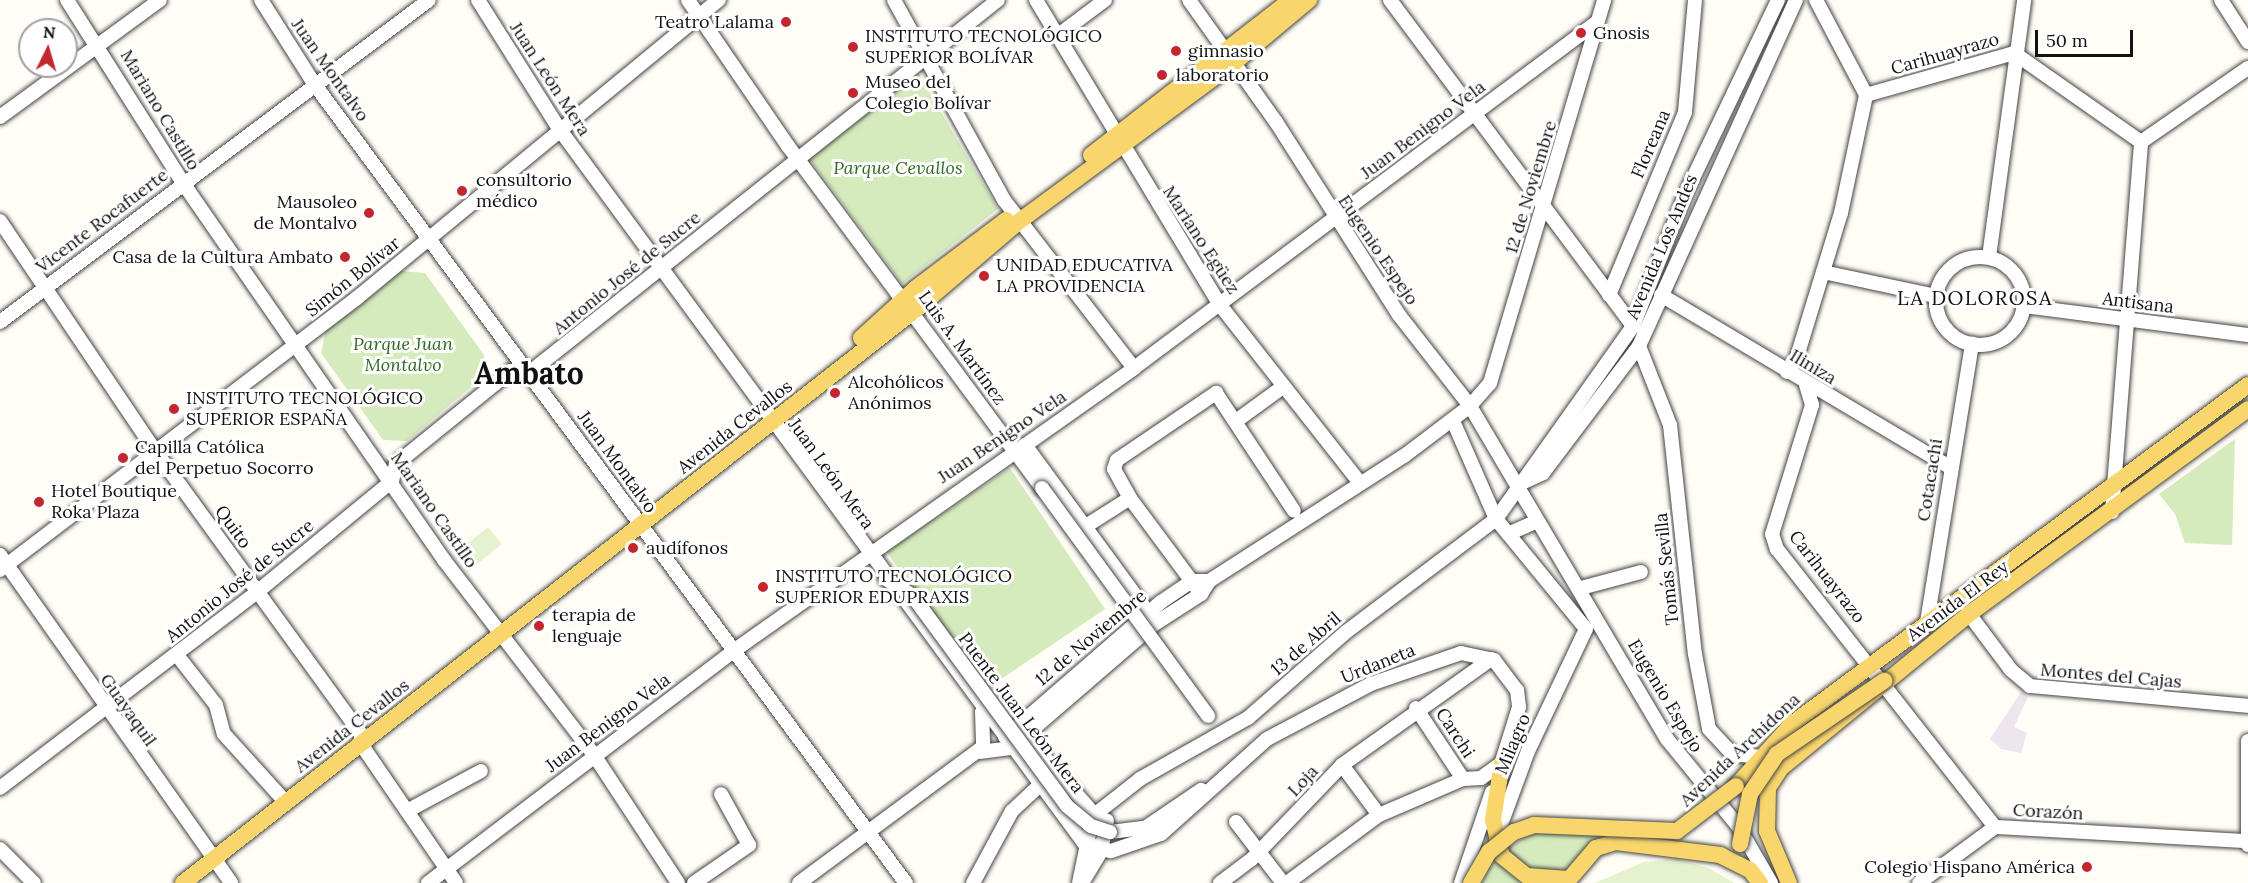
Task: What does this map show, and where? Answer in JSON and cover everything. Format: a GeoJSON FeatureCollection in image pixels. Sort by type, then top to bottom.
{"type":"FeatureCollection","features":[{"type":"Feature","properties":{"kind":"main road","name":"Avenida Cevallos"},"geometry":{"type":"LineString","coordinates":[[1231,56],[1291,0]]}},
{"type":"Feature","properties":{"kind":"main road","name":"Avenida Cevallos"},"geometry":{"type":"LineString","coordinates":[[171,883],[211,856],[361,739],[769,418],[1018,217],[1309,0]]}},
{"type":"Feature","properties":{"kind":"main road","name":"Avenida El Rey"},"geometry":{"type":"LineString","coordinates":[[1871,663],[2114,489],[2247,387]]}},
{"type":"Feature","properties":{"kind":"main road","name":"Avenida El Rey"},"geometry":{"type":"LineString","coordinates":[[1789,883],[1779,866],[1767,831],[1768,789],[1781,768],[1877,692],[1884,681],[1969,614],[2112,512],[2248,409]]}},
{"type":"Feature","properties":{"kind":"main road","name":"Avenida Archidona"},"geometry":{"type":"LineString","coordinates":[[1471,883],[1489,852],[1514,831],[1534,825],[1677,831],[1736,786],[1792,724],[1871,663]]}},
{"type":"Feature","properties":{"kind":"main road"},"geometry":{"type":"LineString","coordinates":[[1739,863],[1740,844],[1750,794],[1777,754],[1884,681]]}},
{"type":"Feature","properties":{"kind":"main road","name":"Avenida Cevallos"},"geometry":{"type":"LineString","coordinates":[[183,883],[211,856],[281,797],[361,739]]}},
{"type":"Feature","properties":{"kind":"main road"},"geometry":{"type":"LineString","coordinates":[[1502,763],[1495,842],[1517,871],[1538,879],[1567,881],[1596,848],[1616,842],[1720,855],[1739,863],[1760,883]]}},
{"type":"Feature","properties":{"kind":"street","name":"Mariano Castillo"},"geometry":{"type":"LineString","coordinates":[[67,0],[101,46],[183,183],[298,343],[444,560],[594,755],[678,883]]}},
{"type":"Feature","properties":{"kind":"street"},"geometry":{"type":"LineString","coordinates":[[0,117],[101,46],[160,0]]}},
{"type":"Feature","properties":{"kind":"street","name":"Juan Montalvo"},"geometry":{"type":"LineString","coordinates":[[261,0],[315,85],[430,238],[867,835],[906,883]]}},
{"type":"Feature","properties":{"kind":"street","name":"Vicente Rocafuerte"},"geometry":{"type":"LineString","coordinates":[[0,322],[429,0]]}},
{"type":"Feature","properties":{"kind":"street","name":"Juan León Mera"},"geometry":{"type":"LineString","coordinates":[[478,0],[560,130],[867,554],[1084,843]]}},
{"type":"Feature","properties":{"kind":"street","name":"Luis A. Martínez"},"geometry":{"type":"LineString","coordinates":[[688,0],[798,158],[1020,448],[1086,526],[1153,618]]}},
{"type":"Feature","properties":{"kind":"street","name":"Simón Bolívar"},"geometry":{"type":"LineString","coordinates":[[2,563],[298,343],[430,238],[719,0]]}},
{"type":"Feature","properties":{"kind":"street"},"geometry":{"type":"LineString","coordinates":[[894,0],[923,57],[1018,217],[1134,368]]}},
{"type":"Feature","properties":{"kind":"street","name":"Antonio José de Sucre"},"geometry":{"type":"LineString","coordinates":[[0,788],[106,711],[257,592],[392,481],[396,464],[511,371],[529,373],[661,270],[923,57],[998,0]]}},
{"type":"Feature","properties":{"kind":"street","name":"Mariano Egüez"},"geometry":{"type":"LineString","coordinates":[[1036,0],[1220,305],[1360,483]]}},
{"type":"Feature","properties":{"kind":"street"},"geometry":{"type":"LineString","coordinates":[[1057,36],[1105,0]]}},
{"type":"Feature","properties":{"kind":"street","name":"Eugenio Espejo"},"geometry":{"type":"LineString","coordinates":[[1189,0],[1231,56],[1334,219],[1470,406],[1520,486],[1535,522],[1581,588],[1667,739],[1738,826],[1772,883]]}},
{"type":"Feature","properties":{"kind":"street"},"geometry":{"type":"LineString","coordinates":[[1390,0],[1633,326]]}},
{"type":"Feature","properties":{"kind":"street","name":"12 de Noviembre"},"geometry":{"type":"LineString","coordinates":[[1007,743],[1153,618],[1201,594],[1209,581],[1453,421],[1490,383],[1545,206],[1604,0]]}},
{"type":"Feature","properties":{"kind":"street","name":"Floreana"},"geometry":{"type":"LineString","coordinates":[[1609,295],[1685,112],[1695,0]]}},
{"type":"Feature","properties":{"kind":"street","name":"Avenida Los Andes"},"geometry":{"type":"LineString","coordinates":[[1520,486],[1530,464],[1633,326],[1685,195],[1778,0]]}},
{"type":"Feature","properties":{"kind":"street","name":"Avenida Los Andes"},"geometry":{"type":"LineString","coordinates":[[1520,486],[1544,472],[1639,346],[1660,295],[1796,0]]}},
{"type":"Feature","properties":{"kind":"street"},"geometry":{"type":"LineString","coordinates":[[1787,372],[1796,360],[1823,273],[1866,95],[1816,0]]}},
{"type":"Feature","properties":{"kind":"street"},"geometry":{"type":"LineString","coordinates":[[1989,257],[2014,53],[2024,0]]}},
{"type":"Feature","properties":{"kind":"street"},"geometry":{"type":"LineString","coordinates":[[2221,0],[2248,42]]}},
{"type":"Feature","properties":{"kind":"street","name":"Juan Benigno Vela"},"geometry":{"type":"LineString","coordinates":[[428,883],[732,652],[867,554],[1134,368],[1598,22]]}},
{"type":"Feature","properties":{"kind":"street","name":"Carihuayrazo"},"geometry":{"type":"LineString","coordinates":[[1866,95],[2014,53],[2141,142]]}},
{"type":"Feature","properties":{"kind":"street"},"geometry":{"type":"LineString","coordinates":[[2112,512],[2123,319],[2141,142],[2248,68]]}},
{"type":"Feature","properties":{"kind":"street","name":"Quito"},"geometry":{"type":"LineString","coordinates":[[0,221],[42,289],[361,739],[407,812],[456,883]]}},
{"type":"Feature","properties":{"kind":"street"},"geometry":{"type":"LineString","coordinates":[[1989,257],[2008,267],[2021,284],[2024,306],[2006,336],[1972,344],[1942,323],[1936,296],[1954,265],[1989,257]]}},
{"type":"Feature","properties":{"kind":"street"},"geometry":{"type":"LineString","coordinates":[[1823,273],[1936,296]]}},
{"type":"Feature","properties":{"kind":"street","name":"Iliniza"},"geometry":{"type":"LineString","coordinates":[[1660,295],[1806,385],[1950,467]]}},
{"type":"Feature","properties":{"kind":"street","name":"Antisana"},"geometry":{"type":"LineString","coordinates":[[2024,306],[2248,335]]}},
{"type":"Feature","properties":{"kind":"street","name":"Cotacachi"},"geometry":{"type":"LineString","coordinates":[[1927,622],[1950,467],[1972,344]]}},
{"type":"Feature","properties":{"kind":"street","name":"Tomás Sevilla"},"geometry":{"type":"LineString","coordinates":[[1639,346],[1670,425],[1695,654],[1709,729],[1732,754],[1761,757]]}},
{"type":"Feature","properties":{"kind":"street","name":"Carihuayrazo"},"geometry":{"type":"LineString","coordinates":[[1806,385],[1812,405],[1772,534],[1777,549],[1884,681]]}},
{"type":"Feature","properties":{"kind":"street"},"geometry":{"type":"LineString","coordinates":[[1236,421],[1284,386]]}},
{"type":"Feature","properties":{"kind":"street"},"geometry":{"type":"LineString","coordinates":[[1201,594],[1130,498],[1114,469],[1118,460],[1212,393],[1236,421],[1294,511]]}},
{"type":"Feature","properties":{"kind":"street"},"geometry":{"type":"LineString","coordinates":[[1453,421],[1496,519],[1508,534],[1535,522]]}},
{"type":"Feature","properties":{"kind":"street","name":"Luis A. Martínez"},"geometry":{"type":"LineString","coordinates":[[1020,448],[1042,488],[1221,730]]}},
{"type":"Feature","properties":{"kind":"street","name":"13 de Abril"},"geometry":{"type":"LineString","coordinates":[[1093,816],[1108,807],[1140,779],[1221,730],[1248,718],[1346,632],[1496,519],[1520,486]]}},
{"type":"Feature","properties":{"kind":"street"},"geometry":{"type":"LineString","coordinates":[[1086,526],[1130,498]]}},
{"type":"Feature","properties":{"kind":"street","name":"Milagro"},"geometry":{"type":"LineString","coordinates":[[1482,883],[1528,751],[1585,635],[1585,624],[1508,534]]}},
{"type":"Feature","properties":{"kind":"street","name":"Guayaquil"},"geometry":{"type":"LineString","coordinates":[[2,563],[231,883]]}},
{"type":"Feature","properties":{"kind":"street"},"geometry":{"type":"LineString","coordinates":[[1581,588],[1641,572]]}},
{"type":"Feature","properties":{"kind":"street","name":"Puente Juan León Mera"},"geometry":{"type":"LineString","coordinates":[[886,579],[912,596],[1067,806],[1091,826],[1108,829]]}},
{"type":"Feature","properties":{"kind":"street"},"geometry":{"type":"LineString","coordinates":[[1192,581],[1209,581]]}},
{"type":"Feature","properties":{"kind":"street","name":"12 de Noviembre"},"geometry":{"type":"LineString","coordinates":[[1007,743],[1025,735],[1192,581]]}},
{"type":"Feature","properties":{"kind":"street","name":"Montes del Cajas"},"geometry":{"type":"LineString","coordinates":[[1969,614],[2011,670],[2030,686],[2248,706]]}},
{"type":"Feature","properties":{"kind":"street","name":"Urdaneta"},"geometry":{"type":"LineString","coordinates":[[1101,851],[1139,845],[1161,834],[1228,771],[1276,733],[1371,684],[1461,653],[1491,659]]}},
{"type":"Feature","properties":{"kind":"street"},"geometry":{"type":"LineString","coordinates":[[177,655],[216,705],[224,734],[281,797]]}},
{"type":"Feature","properties":{"kind":"street"},"geometry":{"type":"LineString","coordinates":[[1461,883],[1502,763],[1519,700],[1511,677],[1491,659]]}},
{"type":"Feature","properties":{"kind":"street","name":"Loja"},"geometry":{"type":"LineString","coordinates":[[1220,883],[1259,852],[1342,765],[1416,708],[1491,659]]}},
{"type":"Feature","properties":{"kind":"street","name":"Corazón"},"geometry":{"type":"LineString","coordinates":[[1884,681],[1995,826],[2247,843],[2248,741]]}},
{"type":"Feature","properties":{"kind":"street","name":"Carchi"},"geometry":{"type":"LineString","coordinates":[[1416,708],[1463,779]]}},
{"type":"Feature","properties":{"kind":"street"},"geometry":{"type":"LineString","coordinates":[[981,749],[982,710]]}},
{"type":"Feature","properties":{"kind":"street"},"geometry":{"type":"LineString","coordinates":[[1025,735],[1093,816],[1108,829],[1145,828],[1228,771]]}},
{"type":"Feature","properties":{"kind":"street"},"geometry":{"type":"LineString","coordinates":[[799,883],[981,749],[1007,743]]}},
{"type":"Feature","properties":{"kind":"street"},"geometry":{"type":"LineString","coordinates":[[1236,822],[1285,883],[1379,815],[1463,779],[1481,778],[1502,763]]}},
{"type":"Feature","properties":{"kind":"street"},"geometry":{"type":"LineString","coordinates":[[1342,765],[1379,815]]}},
{"type":"Feature","properties":{"kind":"street"},"geometry":{"type":"LineString","coordinates":[[407,812],[481,771]]}},
{"type":"Feature","properties":{"kind":"street"},"geometry":{"type":"LineString","coordinates":[[973,883],[1012,811],[1040,785]]}},
{"type":"Feature","properties":{"kind":"street"},"geometry":{"type":"LineString","coordinates":[[694,883],[749,845],[721,794]]}},
{"type":"Feature","properties":{"kind":"street"},"geometry":{"type":"LineString","coordinates":[[1081,883],[1101,851],[1108,829],[1108,807]]}},
{"type":"Feature","properties":{"kind":"street"},"geometry":{"type":"LineString","coordinates":[[1081,883],[1084,843],[1093,816]]}},
{"type":"Feature","properties":{"kind":"street"},"geometry":{"type":"LineString","coordinates":[[1919,883],[1995,826]]}},
{"type":"Feature","properties":{"kind":"street"},"geometry":{"type":"LineString","coordinates":[[1084,843],[1101,851]]}},
{"type":"Feature","properties":{"kind":"street"},"geometry":{"type":"LineString","coordinates":[[0,849],[33,883]]}},
{"type":"Feature","properties":{"kind":"shaded area"},"geometry":{"type":"Polygon","coordinates":[[[2021,692],[2028,697],[2014,727],[2027,733],[2021,753],[2001,749],[1990,739],[2021,692]]]}},
{"type":"Feature","properties":{"kind":"green space","name":"Parque Cevallos"},"geometry":{"type":"Polygon","coordinates":[[[917,71],[998,209],[902,284],[807,155],[917,71]]]}},
{"type":"Feature","properties":{"kind":"green space","name":"Parque Juan Montalvo"},"geometry":{"type":"Polygon","coordinates":[[[401,271],[425,273],[484,355],[483,377],[407,441],[383,440],[321,353],[326,330],[401,271]]]}},
{"type":"Feature","properties":{"kind":"green space"},"geometry":{"type":"Polygon","coordinates":[[[2235,439],[2232,545],[2185,543],[2175,514],[2159,494],[2235,439]]]}},
{"type":"Feature","properties":{"kind":"green space"},"geometry":{"type":"Polygon","coordinates":[[[1010,468],[1105,609],[982,692],[886,551],[1010,468]]]}},
{"type":"Feature","properties":{"kind":"green space"},"geometry":{"type":"Polygon","coordinates":[[[488,527],[502,544],[468,572],[454,555],[488,527]]]}},
{"type":"Feature","properties":{"kind":"green space"},"geometry":{"type":"Polygon","coordinates":[[[1557,830],[1637,839],[1580,853],[1562,883],[1482,883],[1493,857],[1530,834],[1557,830]]]}},
{"type":"Feature","properties":{"kind":"green space"},"geometry":{"type":"Polygon","coordinates":[[[1676,859],[1709,868],[1734,883],[1595,883],[1644,862],[1676,859]]]}},
{"type":"Feature","properties":{"kind":"place","name":"Teatro Lalama"},"geometry":{"type":"Point","coordinates":[786,22]}},
{"type":"Feature","properties":{"kind":"place","name":"Gnosis"},"geometry":{"type":"Point","coordinates":[1581,33]}},
{"type":"Feature","properties":{"kind":"place","name":"INSTITUTO TECNOLÓGICO SUPERIOR BOLÍVAR"},"geometry":{"type":"Point","coordinates":[853,47]}},
{"type":"Feature","properties":{"kind":"place","name":"gimnasio"},"geometry":{"type":"Point","coordinates":[1176,51]}},
{"type":"Feature","properties":{"kind":"place","name":"laboratorio"},"geometry":{"type":"Point","coordinates":[1162,75]}},
{"type":"Feature","properties":{"kind":"place","name":"Museo del Colegio Bolívar"},"geometry":{"type":"Point","coordinates":[853,93]}},
{"type":"Feature","properties":{"kind":"place","name":"consultorio médico"},"geometry":{"type":"Point","coordinates":[462,191]}},
{"type":"Feature","properties":{"kind":"place","name":"Mausoleo de Montalvo"},"geometry":{"type":"Point","coordinates":[369,213]}},
{"type":"Feature","properties":{"kind":"place","name":"Casa de la Cultura Ambato"},"geometry":{"type":"Point","coordinates":[345,257]}},
{"type":"Feature","properties":{"kind":"place","name":"UNIDAD EDUCATIVA LA PROVIDENCIA"},"geometry":{"type":"Point","coordinates":[984,276]}},
{"type":"Feature","properties":{"kind":"place","name":"Alcohólicos Anónimos"},"geometry":{"type":"Point","coordinates":[835,393]}},
{"type":"Feature","properties":{"kind":"place","name":"INSTITUTO TECNOLÓGICO SUPERIOR ESPAÑA"},"geometry":{"type":"Point","coordinates":[174,409]}},
{"type":"Feature","properties":{"kind":"place","name":"Capilla Católica del Perpetuo Socorro"},"geometry":{"type":"Point","coordinates":[123,458]}},
{"type":"Feature","properties":{"kind":"place","name":"Hotel Boutique Roka Plaza"},"geometry":{"type":"Point","coordinates":[39,502]}},
{"type":"Feature","properties":{"kind":"place","name":"audífonos"},"geometry":{"type":"Point","coordinates":[633,548]}},
{"type":"Feature","properties":{"kind":"place","name":"INSTITUTO TECNOLÓGICO SUPERIOR EDUPRAXIS"},"geometry":{"type":"Point","coordinates":[763,587]}},
{"type":"Feature","properties":{"kind":"place","name":"terapia de lenguaje"},"geometry":{"type":"Point","coordinates":[539,626]}},
{"type":"Feature","properties":{"kind":"place","name":"Colegio Hispano América"},"geometry":{"type":"Point","coordinates":[2087,867]}},
{"type":"Feature","properties":{"kind":"district","name":"LA DOLOROSA"},"geometry":{"type":"Point","coordinates":[1975,297]}},
{"type":"Feature","properties":{"kind":"district","name":"Ambato"},"geometry":{"type":"Point","coordinates":[529,373]}}]}
